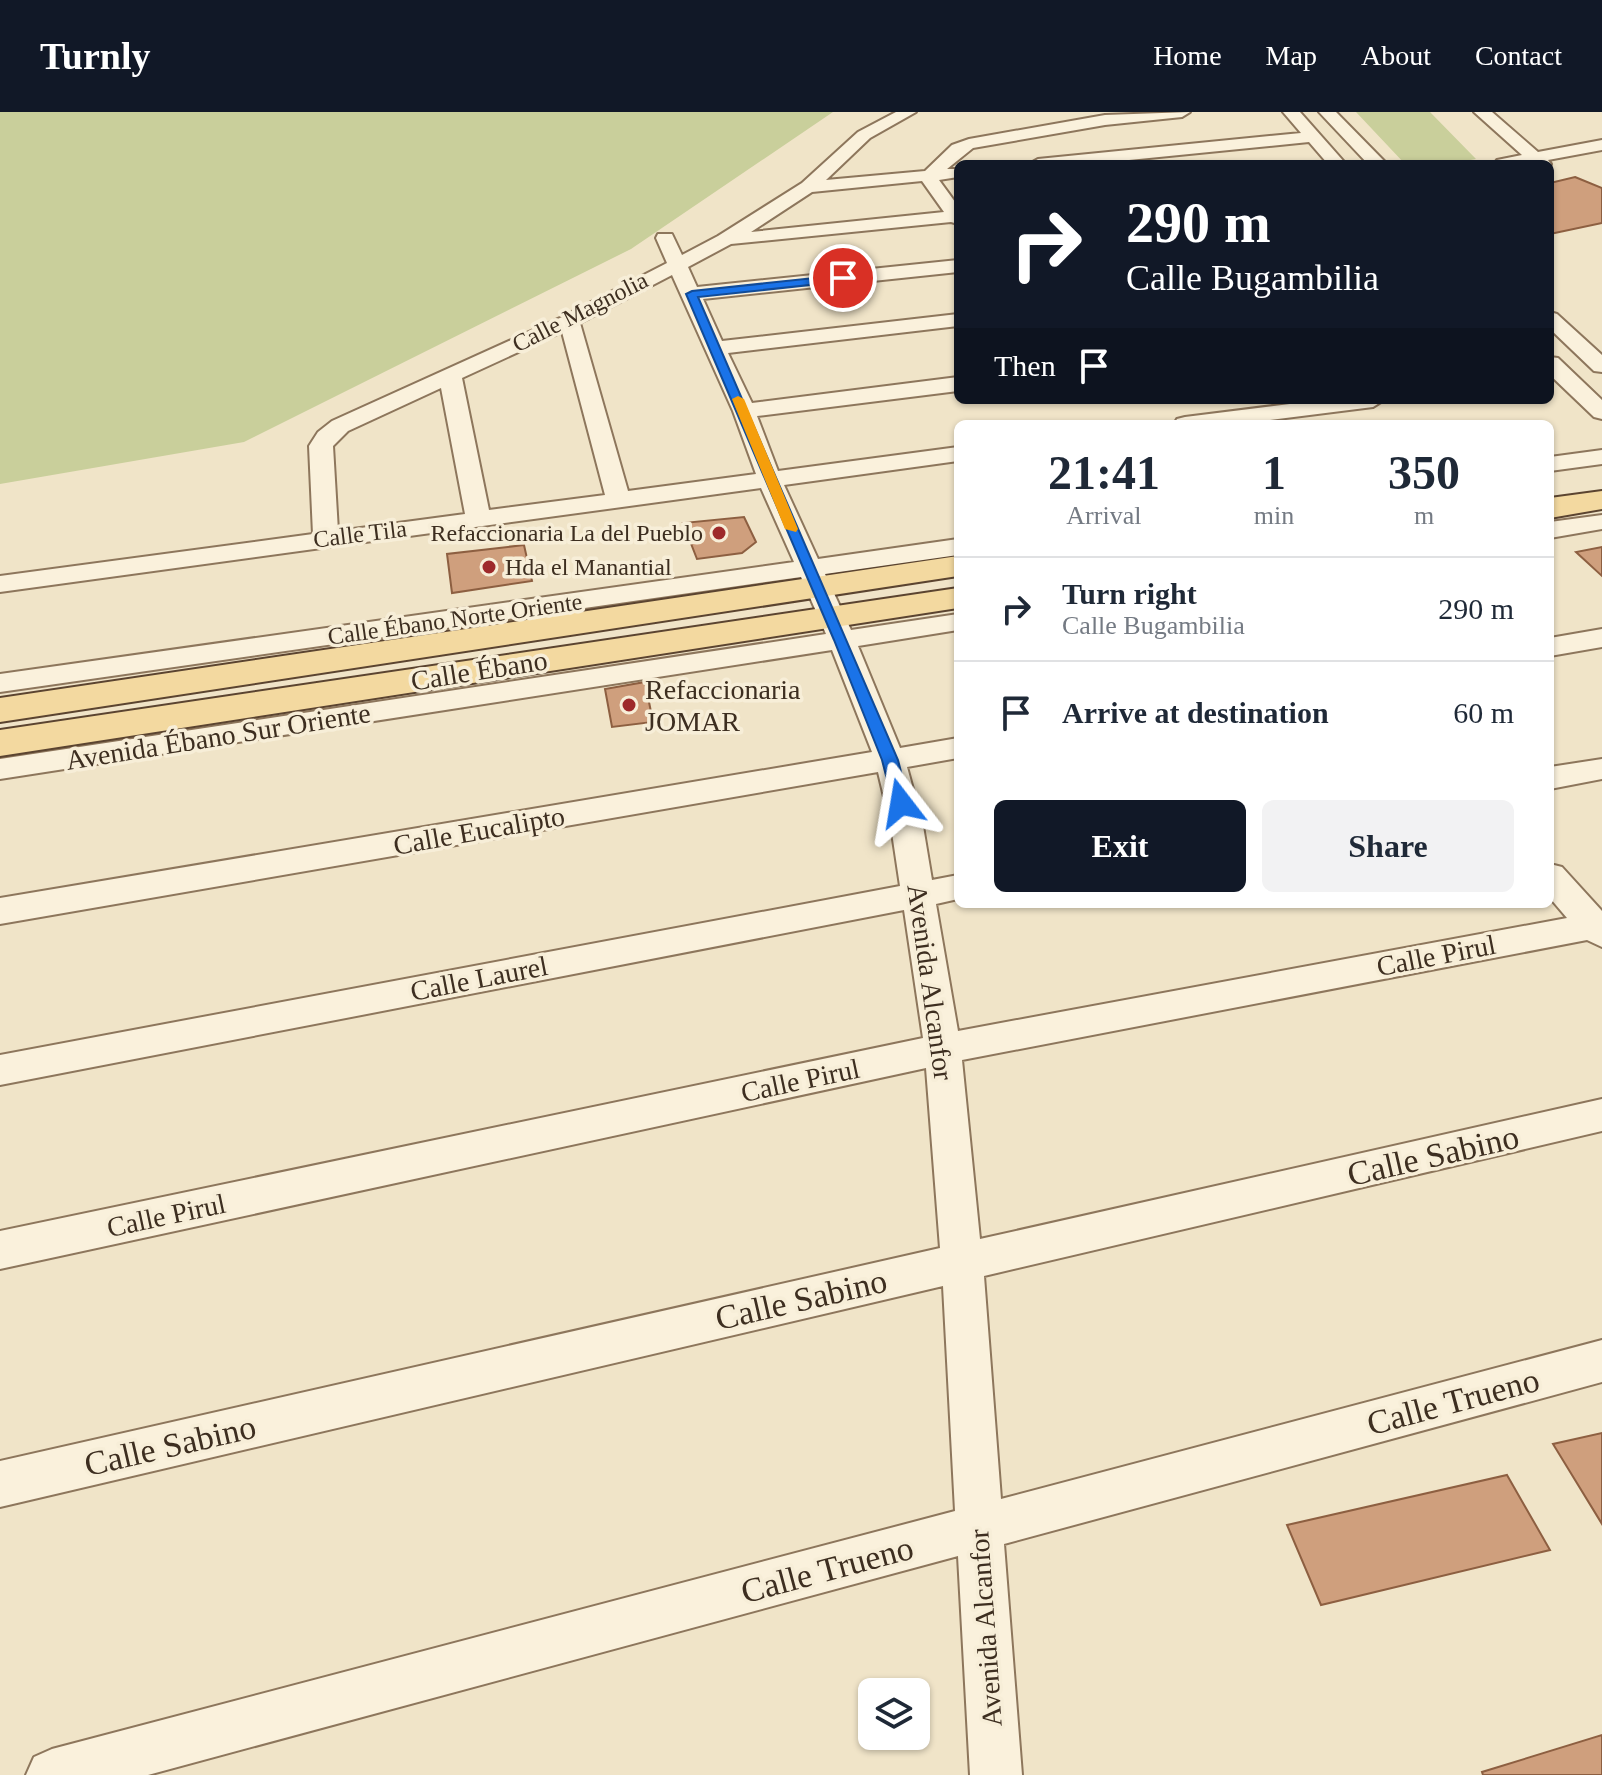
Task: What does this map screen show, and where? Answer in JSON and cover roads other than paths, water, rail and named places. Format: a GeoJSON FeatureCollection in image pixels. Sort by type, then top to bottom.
{"type":"FeatureCollection","features":[{"type":"Feature","properties":{"kind":"main road"},"geometry":{"type":"LineString","coordinates":[[1554,478],[1602,471]]}},
{"type":"Feature","properties":{"kind":"main road"},"geometry":{"type":"LineString","coordinates":[[1554,507],[1602,500]]}},
{"type":"Feature","properties":{"kind":"main road","name":"Calle Ébano"},"geometry":{"type":"LineString","coordinates":[[0,743],[825,603],[954,567]]}},
{"type":"Feature","properties":{"kind":"main road","name":"Calle Ébano"},"geometry":{"type":"LineString","coordinates":[[0,710],[825,603],[954,598]]}},
{"type":"Feature","properties":{"kind":"street","name":"Calle Magnolia"},"geometry":{"type":"LineString","coordinates":[[326,539],[321,446],[326,437],[351,419],[569,321],[671,250],[725,240],[808,187],[864,135],[908,112]]}},
{"type":"Feature","properties":{"kind":"street"},"geometry":{"type":"LineString","coordinates":[[930,175],[958,149],[969,144],[1105,120],[1182,112]]}},
{"type":"Feature","properties":{"kind":"street"},"geometry":{"type":"LineString","coordinates":[[1291,112],[1331,159],[1362,151]]}},
{"type":"Feature","properties":{"kind":"street"},"geometry":{"type":"LineString","coordinates":[[1327,112],[1373,160]]}},
{"type":"Feature","properties":{"kind":"street"},"geometry":{"type":"LineString","coordinates":[[1485,115],[1510,114]]}},
{"type":"Feature","properties":{"kind":"street"},"geometry":{"type":"LineString","coordinates":[[1485,115],[1506,136],[1506,142],[1531,160]]}},
{"type":"Feature","properties":{"kind":"street"},"geometry":{"type":"LineString","coordinates":[[1114,160],[1311,137]]}},
{"type":"Feature","properties":{"kind":"street"},"geometry":{"type":"LineString","coordinates":[[1546,160],[1602,145]]}},
{"type":"Feature","properties":{"kind":"street"},"geometry":{"type":"LineString","coordinates":[[1554,162],[1602,158]]}},
{"type":"Feature","properties":{"kind":"street"},"geometry":{"type":"LineString","coordinates":[[808,187],[954,172]]}},
{"type":"Feature","properties":{"kind":"street"},"geometry":{"type":"LineString","coordinates":[[930,175],[934,186],[954,213]]}},
{"type":"Feature","properties":{"kind":"street"},"geometry":{"type":"LineString","coordinates":[[725,240],[954,217]]}},
{"type":"Feature","properties":{"kind":"street","name":"Avenida Alcanfor"},"geometry":{"type":"LineString","coordinates":[[671,250],[744,411],[769,478],[890,760],[907,826],[943,1049],[962,1262],[996,1775]]}},
{"type":"Feature","properties":{"kind":"street"},"geometry":{"type":"LineString","coordinates":[[692,294],[954,266]]}},
{"type":"Feature","properties":{"kind":"street"},"geometry":{"type":"LineString","coordinates":[[716,348],[954,320]]}},
{"type":"Feature","properties":{"kind":"street"},"geometry":{"type":"LineString","coordinates":[[569,321],[618,499]]}},
{"type":"Feature","properties":{"kind":"street"},"geometry":{"type":"LineString","coordinates":[[1554,322],[1602,366]]}},
{"type":"Feature","properties":{"kind":"street"},"geometry":{"type":"LineString","coordinates":[[1555,372],[1602,412]]}},
{"type":"Feature","properties":{"kind":"street"},"geometry":{"type":"LineString","coordinates":[[450,375],[478,519]]}},
{"type":"Feature","properties":{"kind":"street"},"geometry":{"type":"LineString","coordinates":[[744,411],[954,385]]}},
{"type":"Feature","properties":{"kind":"street"},"geometry":{"type":"LineString","coordinates":[[1213,404],[1228,420]]}},
{"type":"Feature","properties":{"kind":"street"},"geometry":{"type":"LineString","coordinates":[[1236,420],[1346,404]]}},
{"type":"Feature","properties":{"kind":"street","name":"Calle Tila"},"geometry":{"type":"LineString","coordinates":[[0,584],[954,455]]}},
{"type":"Feature","properties":{"kind":"street"},"geometry":{"type":"LineString","coordinates":[[1554,463],[1602,457]]}},
{"type":"Feature","properties":{"kind":"street"},"geometry":{"type":"LineString","coordinates":[[1554,529],[1602,522]]}},
{"type":"Feature","properties":{"kind":"street","name":"Calle Ébano Norte Oriente"},"geometry":{"type":"LineString","coordinates":[[0,683],[825,603],[954,549]]}},
{"type":"Feature","properties":{"kind":"street","name":"Avenida Ébano Sur Oriente"},"geometry":{"type":"LineString","coordinates":[[0,769],[825,603],[954,621]]}},
{"type":"Feature","properties":{"kind":"street"},"geometry":{"type":"LineString","coordinates":[[1554,646],[1602,638]]}},
{"type":"Feature","properties":{"kind":"street","name":"Calle Eucalipto"},"geometry":{"type":"LineString","coordinates":[[0,911],[954,749]]}},
{"type":"Feature","properties":{"kind":"street"},"geometry":{"type":"LineString","coordinates":[[1554,777],[1602,769]]}},
{"type":"Feature","properties":{"kind":"street"},"geometry":{"type":"LineString","coordinates":[[1554,880],[1599,928]]}},
{"type":"Feature","properties":{"kind":"street","name":"Calle Laurel"},"geometry":{"type":"LineString","coordinates":[[0,1070],[954,888]]}},
{"type":"Feature","properties":{"kind":"street","name":"Calle Pirul"},"geometry":{"type":"LineString","coordinates":[[0,1250],[943,1049],[1599,928]]}},
{"type":"Feature","properties":{"kind":"street","name":"Calle Sabino"},"geometry":{"type":"LineString","coordinates":[[0,1484],[1602,1115]]}},
{"type":"Feature","properties":{"kind":"street","name":"Calle Trueno"},"geometry":{"type":"LineString","coordinates":[[52,1775],[1602,1361]]}},
{"type":"Feature","properties":{"kind":"place","name":"Refaccionaria La del Pueblo"},"geometry":{"type":"Point","coordinates":[719,533]}},
{"type":"Feature","properties":{"kind":"place","name":"Hda el Manantial"},"geometry":{"type":"Point","coordinates":[489,567]}},
{"type":"Feature","properties":{"kind":"place","name":"Refaccionaria JOMAR"},"geometry":{"type":"Point","coordinates":[629,705]}}]}
